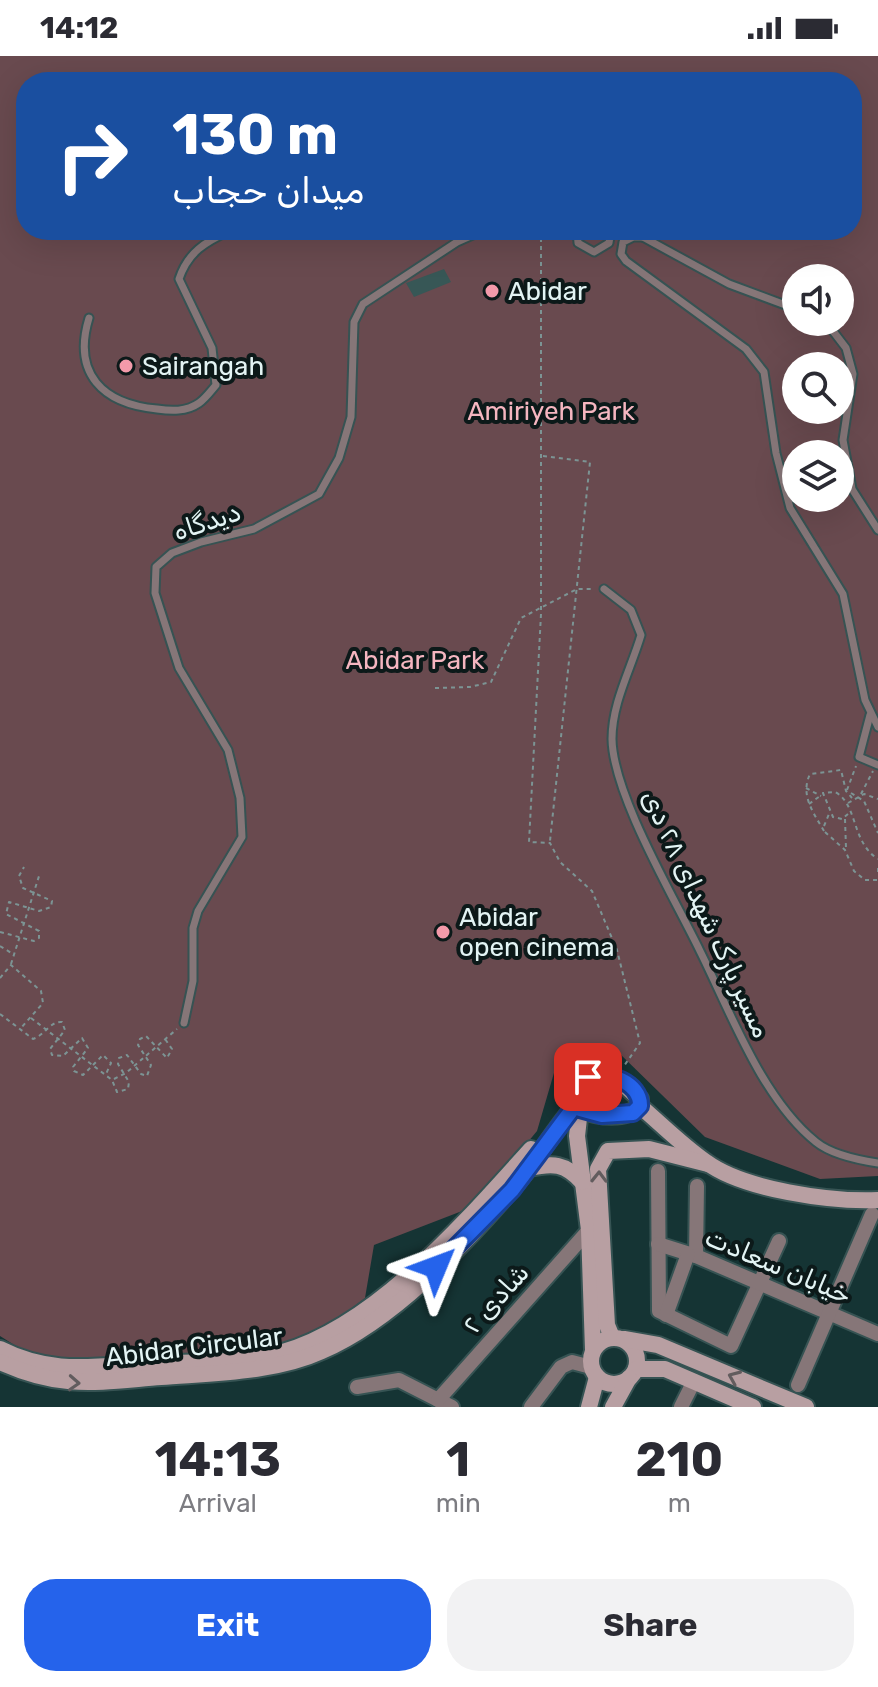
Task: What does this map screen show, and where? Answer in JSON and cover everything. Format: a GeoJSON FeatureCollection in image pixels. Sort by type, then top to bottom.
{"type":"FeatureCollection","features":[{"type":"Feature","properties":{"kind":"main road"},"geometry":{"type":"LineString","coordinates":[[589,1407],[594,1372],[589,1230],[577,1136],[577,1088],[596,1074],[616,1078],[636,1092],[640,1106],[708,1164]]}},
{"type":"Feature","properties":{"kind":"main road"},"geometry":{"type":"LineString","coordinates":[[579,1106],[591,1114],[620,1115],[633,1113],[640,1106]]}},
{"type":"Feature","properties":{"kind":"main road","name":"Abidar Circular"},"geometry":{"type":"LineString","coordinates":[[0,1362],[49,1381],[91,1384],[228,1372],[321,1352],[364,1328],[418,1284],[471,1233],[529,1168],[548,1137],[579,1106]]}},
{"type":"Feature","properties":{"kind":"main road","name":"Abidar Circular"},"geometry":{"type":"LineString","coordinates":[[0,1349],[43,1366],[93,1367],[280,1352],[327,1336],[387,1292],[538,1141],[548,1137]]}},
{"type":"Feature","properties":{"kind":"main road"},"geometry":{"type":"LineString","coordinates":[[613,1407],[632,1374],[637,1355],[607,1325],[598,1169],[608,1151],[649,1149],[708,1164],[796,1194],[875,1207]]}},
{"type":"Feature","properties":{"kind":"main road"},"geometry":{"type":"LineString","coordinates":[[529,1168],[559,1165],[571,1170],[582,1182]]}},
{"type":"Feature","properties":{"kind":"main road"},"geometry":{"type":"LineString","coordinates":[[593,1350],[618,1338],[658,1345],[806,1407]]}},
{"type":"Feature","properties":{"kind":"main road"},"geometry":{"type":"LineString","coordinates":[[594,1372],[609,1384],[632,1374],[665,1369],[753,1407]]}},
{"type":"Feature","properties":{"kind":"street"},"geometry":{"type":"LineString","coordinates":[[658,1171],[659,1311],[731,1346],[779,1241]]}},
{"type":"Feature","properties":{"kind":"street"},"geometry":{"type":"LineString","coordinates":[[666,1315],[692,1255],[697,1186]]}},
{"type":"Feature","properties":{"kind":"street"},"geometry":{"type":"LineString","coordinates":[[798,1385],[875,1207]]}},
{"type":"Feature","properties":{"kind":"street","name":"شادی ۲"},"geometry":{"type":"LineString","coordinates":[[445,1404],[589,1230]]}},
{"type":"Feature","properties":{"kind":"street","name":"خیابان سعادت"},"geometry":{"type":"LineString","coordinates":[[658,1244],[692,1255],[878,1334]]}},
{"type":"Feature","properties":{"kind":"street"},"geometry":{"type":"LineString","coordinates":[[531,1407],[561,1367],[572,1362],[594,1372]]}},
{"type":"Feature","properties":{"kind":"street"},"geometry":{"type":"LineString","coordinates":[[357,1387],[399,1380],[445,1404]]}},
{"type":"Feature","properties":{"kind":"street"},"geometry":{"type":"LineString","coordinates":[[681,1407],[694,1381]]}},
{"type":"Feature","properties":{"kind":"lane"},"geometry":{"type":"LineString","coordinates":[[89,318],[84,336],[87,371],[104,395],[144,408],[177,411],[199,403],[216,385],[212,348],[179,279],[186,257],[209,240]]}},
{"type":"Feature","properties":{"kind":"lane","name":"دیدگاه"},"geometry":{"type":"LineString","coordinates":[[184,1023],[193,981],[193,928],[198,911],[242,837],[240,798],[228,750],[179,668],[155,593],[156,567],[172,553],[201,542],[254,529],[319,494],[339,458],[351,417],[354,322],[363,304],[462,240]]}},
{"type":"Feature","properties":{"kind":"lane"},"geometry":{"type":"LineString","coordinates":[[579,240],[582,248],[594,252],[609,240]]}},
{"type":"Feature","properties":{"kind":"lane"},"geometry":{"type":"LineString","coordinates":[[627,240],[623,242],[621,254],[626,261],[746,349],[764,372],[782,483],[790,508],[843,594],[870,715],[878,727]]}},
{"type":"Feature","properties":{"kind":"lane"},"geometry":{"type":"LineString","coordinates":[[652,240],[729,284],[782,304]]}},
{"type":"Feature","properties":{"kind":"lane"},"geometry":{"type":"LineString","coordinates":[[837,336],[846,348],[853,374],[843,440],[852,489],[878,530]]}},
{"type":"Feature","properties":{"kind":"lane","name":"مسیر پارک شهدای ۲۸ دی"},"geometry":{"type":"LineString","coordinates":[[604,589],[631,610],[641,635],[617,702],[612,741],[623,785],[650,854],[767,1082],[817,1143],[843,1155],[878,1163]]}},
{"type":"Feature","properties":{"kind":"lane"},"geometry":{"type":"LineString","coordinates":[[870,715],[859,757],[877,766]]}},
{"type":"Feature","properties":{"kind":"path"},"geometry":{"type":"LineString","coordinates":[[541,240],[541,607],[529,842],[550,843]]}},
{"type":"Feature","properties":{"kind":"path"},"geometry":{"type":"LineString","coordinates":[[543,456],[590,462],[550,843],[560,862],[592,891],[617,950],[640,1043],[616,1078]]}},
{"type":"Feature","properties":{"kind":"path"},"geometry":{"type":"LineString","coordinates":[[435,688],[470,687],[491,682],[521,618],[577,589],[604,589]]}},
{"type":"Feature","properties":{"kind":"path"},"geometry":{"type":"LineString","coordinates":[[846,791],[859,757]]}},
{"type":"Feature","properties":{"kind":"path"},"geometry":{"type":"LineString","coordinates":[[860,796],[877,766]]}},
{"type":"Feature","properties":{"kind":"path"},"geometry":{"type":"LineString","coordinates":[[852,798],[846,791],[841,770],[812,772],[805,787],[809,804],[824,831],[845,850],[856,874],[865,880],[878,880]]}},
{"type":"Feature","properties":{"kind":"path"},"geometry":{"type":"LineString","coordinates":[[805,787],[821,796],[837,819],[846,816],[854,820],[861,843],[878,859]]}},
{"type":"Feature","properties":{"kind":"path"},"geometry":{"type":"LineString","coordinates":[[809,804],[827,791],[835,792],[847,804]]}},
{"type":"Feature","properties":{"kind":"path"},"geometry":{"type":"LineString","coordinates":[[846,791],[860,796],[878,833]]}},
{"type":"Feature","properties":{"kind":"path"},"geometry":{"type":"LineString","coordinates":[[845,850],[847,804],[852,798],[870,794],[878,799]]}},
{"type":"Feature","properties":{"kind":"path"},"geometry":{"type":"LineString","coordinates":[[824,831],[831,814]]}},
{"type":"Feature","properties":{"kind":"path"},"geometry":{"type":"LineString","coordinates":[[0,932],[34,941],[39,938],[39,931],[6,914],[5,907],[9,902],[17,902],[46,911],[51,907],[52,901],[20,883],[24,867]]}},
{"type":"Feature","properties":{"kind":"path"},"geometry":{"type":"LineString","coordinates":[[878,868],[878,873]]}},
{"type":"Feature","properties":{"kind":"path"},"geometry":{"type":"LineString","coordinates":[[0,978],[11,965],[40,873]]}},
{"type":"Feature","properties":{"kind":"path"},"geometry":{"type":"LineString","coordinates":[[0,946],[14,954]]}},
{"type":"Feature","properties":{"kind":"path"},"geometry":{"type":"LineString","coordinates":[[11,965],[41,991],[43,1003],[19,1030]]}},
{"type":"Feature","properties":{"kind":"path"},"geometry":{"type":"LineString","coordinates":[[0,1014],[33,1039],[62,1022],[65,1030],[50,1049],[52,1055],[63,1056],[77,1039],[86,1040],[88,1048],[73,1067],[77,1074],[87,1073],[103,1055],[108,1056],[111,1063],[106,1075]]}},
{"type":"Feature","properties":{"kind":"path"},"geometry":{"type":"LineString","coordinates":[[31,1018],[112,1080],[117,1092],[128,1089],[125,1074],[118,1064],[119,1058],[127,1055],[141,1074],[147,1076],[151,1065],[138,1045],[140,1039],[146,1036],[167,1058],[172,1054],[165,1039]]}},
{"type":"Feature","properties":{"kind":"path"},"geometry":{"type":"LineString","coordinates":[[112,1080],[125,1074],[184,1023]]}},
{"type":"Feature","properties":{"kind":"green space","name":"Abidar Park"},"geometry":{"type":"Polygon","coordinates":[[[0,56],[878,56],[878,1176],[820,1179],[705,1137],[618,1052],[561,1049],[537,1131],[475,1206],[374,1245],[365,1298],[302,1347],[145,1362],[43,1363],[0,1336],[0,56]]]}},
{"type":"Feature","properties":{"kind":"building"},"geometry":{"type":"Polygon","coordinates":[[[444,269],[451,282],[414,297],[406,283],[444,269]]]}},
{"type":"Feature","properties":{"kind":"place","name":"Abidar"},"geometry":{"type":"Point","coordinates":[492,291]}},
{"type":"Feature","properties":{"kind":"place","name":"Sairangah"},"geometry":{"type":"Point","coordinates":[126,366]}},
{"type":"Feature","properties":{"kind":"place","name":"Abidar open cinema"},"geometry":{"type":"Point","coordinates":[443,932]}},
{"type":"Feature","properties":{"kind":"route"},"geometry":{"type":"LineString","coordinates":[[436,1267],[512,1190],[542,1151],[548,1137],[577,1103],[580,1109],[602,1115],[633,1113],[640,1106],[636,1092],[627,1084],[605,1075],[588,1077]]}},
{"type":"Feature","properties":{"kind":"park label","name":"Amiriyeh Park"},"geometry":{"type":"Point","coordinates":[551,411]}}]}
